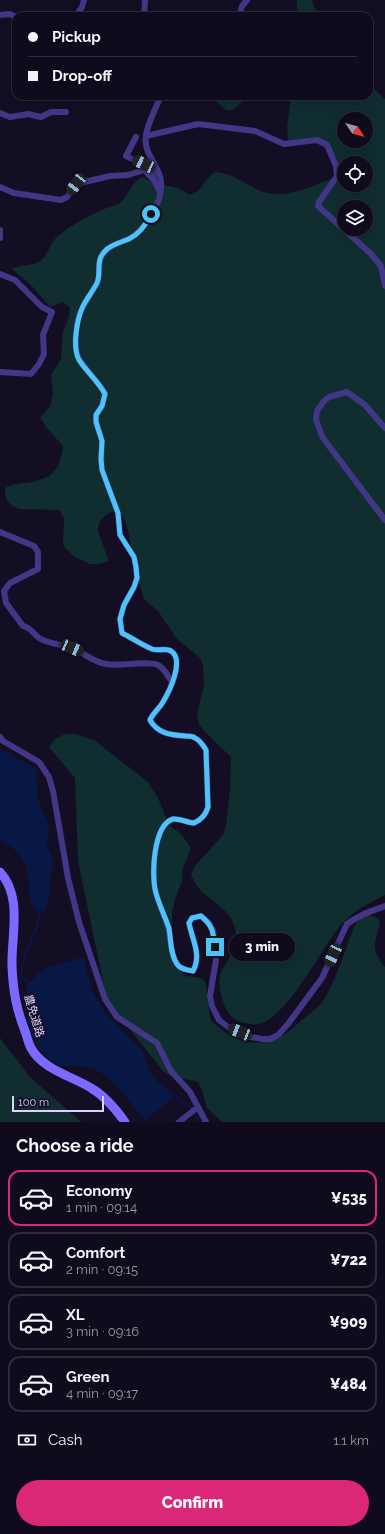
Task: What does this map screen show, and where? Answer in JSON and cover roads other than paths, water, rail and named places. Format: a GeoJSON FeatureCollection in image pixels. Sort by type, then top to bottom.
{"type":"FeatureCollection","features":[{"type":"Feature","properties":{"kind":"street"},"geometry":{"type":"LineString","coordinates":[[79,12],[84,0]]}},
{"type":"Feature","properties":{"kind":"street"},"geometry":{"type":"LineString","coordinates":[[144,12],[145,0]]}},
{"type":"Feature","properties":{"kind":"street"},"geometry":{"type":"LineString","coordinates":[[240,12],[242,6],[247,0]]}},
{"type":"Feature","properties":{"kind":"street"},"geometry":{"type":"LineString","coordinates":[[0,15],[12,15]]}},
{"type":"Feature","properties":{"kind":"street"},"geometry":{"type":"LineString","coordinates":[[155,100],[157,106]]}},
{"type":"Feature","properties":{"kind":"street"},"geometry":{"type":"LineString","coordinates":[[159,100],[146,136],[148,153],[160,175],[161,185],[159,198],[146,223],[138,233],[107,249],[102,255],[99,262],[99,276],[97,283],[82,308],[76,344],[78,358],[105,394],[102,406],[96,415],[96,422],[102,441],[102,470],[118,513],[120,535],[134,557],[136,567],[137,578],[134,587],[124,605],[120,619],[122,633],[153,649],[170,650],[175,655],[178,664],[172,682],[162,704],[152,715],[150,720],[154,726],[162,732],[171,735],[194,737],[201,742],[206,750],[208,807],[199,821],[194,823],[175,819],[171,820],[158,836],[154,856],[155,892],[168,927],[177,964],[185,970],[193,971],[196,965],[197,956],[189,923],[192,918],[201,916],[209,923],[213,930],[216,960],[210,996],[212,1006],[219,1020],[228,1027],[252,1037],[270,1039],[278,1035],[288,1024],[322,978],[347,924],[362,915],[385,906]]}},
{"type":"Feature","properties":{"kind":"street"},"geometry":{"type":"LineString","coordinates":[[0,113],[10,117],[28,114],[41,117],[51,112],[66,112]]}},
{"type":"Feature","properties":{"kind":"street"},"geometry":{"type":"LineString","coordinates":[[146,136],[198,124],[255,131],[284,144],[317,140],[327,144],[336,166],[337,176],[319,202],[318,206],[371,254],[381,266],[385,286]]}},
{"type":"Feature","properties":{"kind":"street"},"geometry":{"type":"LineString","coordinates":[[136,137],[126,156],[151,168],[154,180],[160,192]]}},
{"type":"Feature","properties":{"kind":"street"},"geometry":{"type":"LineString","coordinates":[[0,187],[14,193],[61,200],[67,196],[76,184],[110,176],[128,175],[144,170],[154,180]]}},
{"type":"Feature","properties":{"kind":"street"},"geometry":{"type":"LineString","coordinates":[[0,230],[0,238]]}},
{"type":"Feature","properties":{"kind":"street"},"geometry":{"type":"LineString","coordinates":[[0,274],[15,280],[42,307],[52,312],[43,335],[44,354],[39,364],[31,374],[0,372]]}},
{"type":"Feature","properties":{"kind":"street"},"geometry":{"type":"LineString","coordinates":[[385,428],[365,405],[347,392],[329,397],[317,411],[316,420],[322,438],[385,520]]}},
{"type":"Feature","properties":{"kind":"street"},"geometry":{"type":"LineString","coordinates":[[0,532],[34,546],[38,552],[38,569],[10,583],[4,591],[6,603],[23,626],[29,627],[41,639],[72,648],[94,661],[106,664],[123,665],[151,663],[158,665],[163,668],[172,682]]}},
{"type":"Feature","properties":{"kind":"street"},"geometry":{"type":"LineString","coordinates":[[1,741],[39,762],[49,777],[53,791],[68,878],[79,922],[105,999],[117,1017],[157,1043],[170,1071],[190,1092],[206,1122]]}},
{"type":"Feature","properties":{"kind":"street","name":"農免道路"},"geometry":{"type":"LineString","coordinates":[[0,872],[4,876],[11,891],[14,907],[12,964],[14,992],[17,1010],[31,1049],[42,1061],[51,1067],[91,1088],[106,1098],[125,1122]]}},
{"type":"Feature","properties":{"kind":"street"},"geometry":{"type":"LineString","coordinates":[[179,1122],[198,1107]]}},
{"type":"Feature","properties":{"kind":"water"},"geometry":{"type":"Polygon","coordinates":[[[0,750],[9,752],[13,756],[34,767],[36,771],[38,800],[49,826],[47,846],[53,858],[50,891],[46,910],[42,912],[36,909],[30,900],[27,870],[23,860],[13,849],[0,841],[0,750]]]}},
{"type":"Feature","properties":{"kind":"water"},"geometry":{"type":"Polygon","coordinates":[[[83,957],[93,993],[107,1016],[142,1050],[150,1073],[171,1092],[172,1098],[145,1120],[117,1087],[97,1070],[84,1067],[60,1066],[47,1057],[38,1046],[25,1017],[31,1003],[25,988],[39,972],[47,968],[83,957]]]}},
{"type":"Feature","properties":{"kind":"waterway"},"geometry":{"type":"LineString","coordinates":[[30,983],[21,976],[22,967],[37,926],[39,909]]}},
{"type":"Feature","properties":{"kind":"waterway"},"geometry":{"type":"LineString","coordinates":[[169,1094],[173,1094],[191,1108]]}},
{"type":"Feature","properties":{"kind":"waterway"},"geometry":{"type":"LineString","coordinates":[[195,1113],[199,1122]]}}]}
